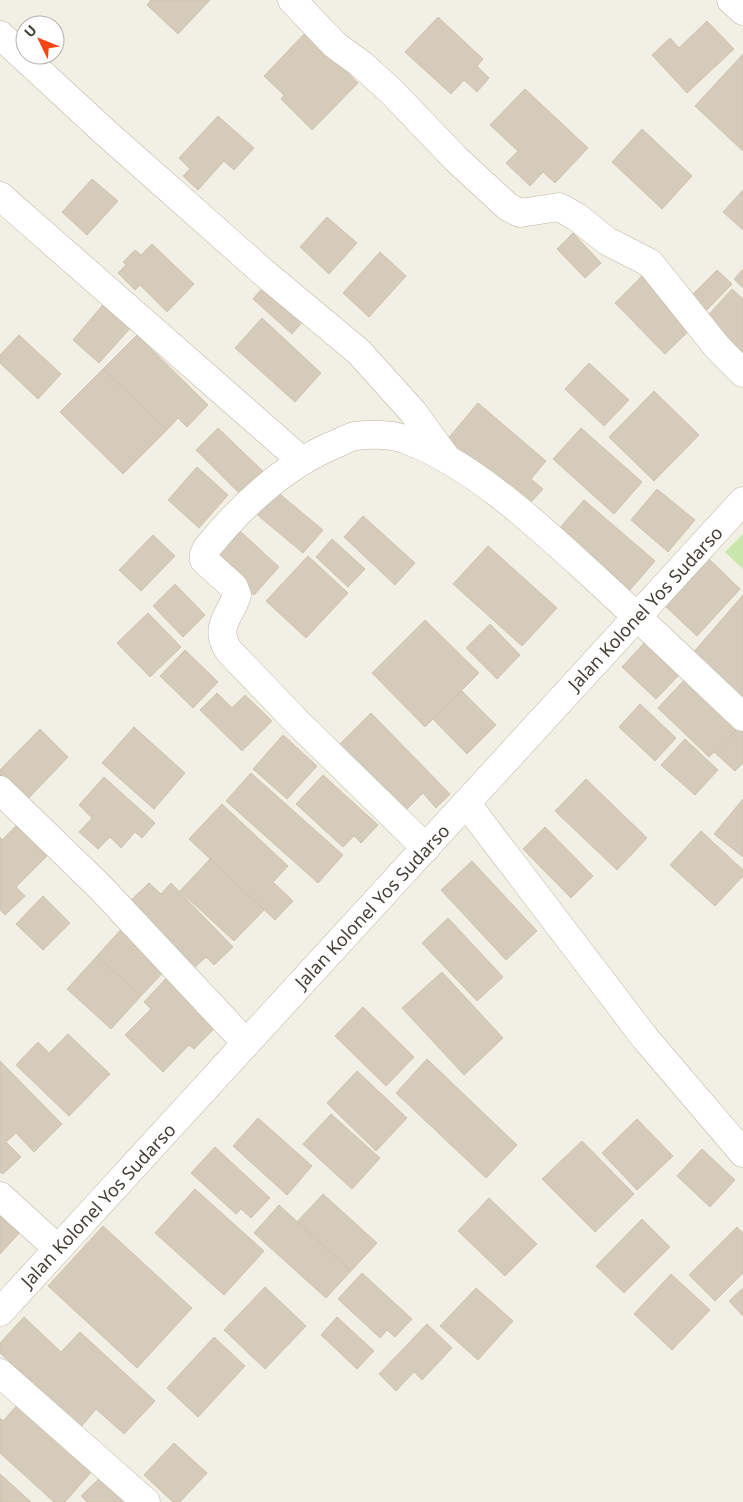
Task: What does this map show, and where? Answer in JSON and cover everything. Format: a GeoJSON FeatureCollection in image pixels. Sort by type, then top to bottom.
{"type":"FeatureCollection","features":[{"type":"Feature","properties":{"kind":"street"},"geometry":{"type":"LineString","coordinates":[[292,0],[335,45],[361,64],[385,86],[456,158],[508,207],[520,213],[559,207],[577,217],[607,241],[650,263],[718,348],[743,373]]}},
{"type":"Feature","properties":{"kind":"street"},"geometry":{"type":"LineString","coordinates":[[731,0],[743,11]]}},
{"type":"Feature","properties":{"kind":"street"},"geometry":{"type":"LineString","coordinates":[[0,35],[106,134],[263,272],[359,352],[413,412],[446,458]]}},
{"type":"Feature","properties":{"kind":"street"},"geometry":{"type":"LineString","coordinates":[[0,196],[302,461]]}},
{"type":"Feature","properties":{"kind":"street"},"geometry":{"type":"LineString","coordinates":[[426,848],[297,722],[229,651],[223,638],[223,626],[237,595],[234,588],[204,560],[207,548],[256,495],[316,452],[354,436],[393,436],[408,440],[446,458],[475,477],[536,524],[638,616],[743,717]]}},
{"type":"Feature","properties":{"kind":"street","name":"Jalan Kolonel Yos Sudarso"},"geometry":{"type":"LineString","coordinates":[[0,1312],[743,501]]}},
{"type":"Feature","properties":{"kind":"street"},"geometry":{"type":"LineString","coordinates":[[0,790],[100,887],[246,1044]]}},
{"type":"Feature","properties":{"kind":"street"},"geometry":{"type":"LineString","coordinates":[[466,803],[645,1038],[743,1154]]}},
{"type":"Feature","properties":{"kind":"street"},"geometry":{"type":"LineString","coordinates":[[0,1196],[58,1249]]}},
{"type":"Feature","properties":{"kind":"street"},"geometry":{"type":"LineString","coordinates":[[0,1373],[146,1502]]}},
{"type":"Feature","properties":{"kind":"green space"},"geometry":{"type":"Polygon","coordinates":[[[743,534],[743,569],[725,552],[743,534]]]}},
{"type":"Feature","properties":{"kind":"building"},"geometry":{"type":"Polygon","coordinates":[[[151,0],[210,0],[178,34],[147,5],[151,0]]]}},
{"type":"Feature","properties":{"kind":"building"},"geometry":{"type":"Polygon","coordinates":[[[438,17],[483,59],[477,66],[489,78],[477,92],[464,80],[451,94],[405,52],[438,17]]]}},
{"type":"Feature","properties":{"kind":"building"},"geometry":{"type":"Polygon","coordinates":[[[707,21],[734,49],[687,93],[652,55],[670,38],[679,48],[707,21]]]}},
{"type":"Feature","properties":{"kind":"building"},"geometry":{"type":"Polygon","coordinates":[[[306,32],[358,83],[312,130],[281,99],[284,95],[264,76],[306,32]]]}},
{"type":"Feature","properties":{"kind":"building"},"geometry":{"type":"Polygon","coordinates":[[[743,54],[743,151],[695,106],[743,54]]]}},
{"type":"Feature","properties":{"kind":"building"},"geometry":{"type":"Polygon","coordinates":[[[525,89],[588,148],[555,183],[543,172],[530,186],[506,163],[518,151],[490,125],[525,89]]]}},
{"type":"Feature","properties":{"kind":"building"},"geometry":{"type":"Polygon","coordinates":[[[218,116],[254,148],[234,170],[224,161],[198,190],[183,176],[190,169],[179,158],[218,116]]]}},
{"type":"Feature","properties":{"kind":"building"},"geometry":{"type":"Polygon","coordinates":[[[642,129],[692,176],[662,209],[612,162],[642,129]]]}},
{"type":"Feature","properties":{"kind":"building"},"geometry":{"type":"Polygon","coordinates":[[[92,179],[118,201],[87,235],[62,212],[92,179]]]}},
{"type":"Feature","properties":{"kind":"building"},"geometry":{"type":"Polygon","coordinates":[[[743,190],[743,230],[723,212],[743,190]]]}},
{"type":"Feature","properties":{"kind":"building"},"geometry":{"type":"Polygon","coordinates":[[[327,217],[357,243],[329,274],[300,247],[327,217]]]}},
{"type":"Feature","properties":{"kind":"building"},"geometry":{"type":"Polygon","coordinates":[[[573,233],[601,263],[585,278],[557,249],[573,233]]]}},
{"type":"Feature","properties":{"kind":"building"},"geometry":{"type":"Polygon","coordinates":[[[152,244],[194,284],[167,312],[140,285],[135,290],[118,273],[126,265],[123,262],[135,250],[141,255],[152,244]]]}},
{"type":"Feature","properties":{"kind":"building"},"geometry":{"type":"Polygon","coordinates":[[[380,252],[406,276],[369,317],[343,293],[380,252]]]}},
{"type":"Feature","properties":{"kind":"building"},"geometry":{"type":"Polygon","coordinates":[[[743,269],[743,288],[734,279],[743,269]]]}},
{"type":"Feature","properties":{"kind":"building"},"geometry":{"type":"Polygon","coordinates":[[[717,270],[732,284],[702,315],[687,300],[717,270]]]}},
{"type":"Feature","properties":{"kind":"building"},"geometry":{"type":"Polygon","coordinates":[[[644,274],[695,325],[665,354],[615,303],[644,274]]]}},
{"type":"Feature","properties":{"kind":"building"},"geometry":{"type":"Polygon","coordinates":[[[264,286],[303,321],[292,334],[253,299],[264,286]]]}},
{"type":"Feature","properties":{"kind":"building"},"geometry":{"type":"Polygon","coordinates":[[[732,289],[743,299],[743,363],[701,323],[732,289]]]}},
{"type":"Feature","properties":{"kind":"building"},"geometry":{"type":"Polygon","coordinates":[[[107,300],[134,324],[99,363],[73,340],[107,300]]]}},
{"type":"Feature","properties":{"kind":"building"},"geometry":{"type":"Polygon","coordinates":[[[262,318],[321,373],[295,402],[235,348],[262,318]]]}},
{"type":"Feature","properties":{"kind":"building"},"geometry":{"type":"Polygon","coordinates":[[[19,335],[61,374],[38,399],[0,363],[0,355],[19,335]]]}},
{"type":"Feature","properties":{"kind":"building"},"geometry":{"type":"Polygon","coordinates":[[[137,335],[208,405],[187,427],[178,418],[167,430],[103,369],[137,335]]]}},
{"type":"Feature","properties":{"kind":"building"},"geometry":{"type":"Polygon","coordinates":[[[589,363],[629,400],[604,426],[565,389],[589,363]]]}},
{"type":"Feature","properties":{"kind":"building"},"geometry":{"type":"Polygon","coordinates":[[[103,369],[167,430],[123,474],[60,412],[103,369]]]}},
{"type":"Feature","properties":{"kind":"building"},"geometry":{"type":"Polygon","coordinates":[[[654,391],[699,435],[654,481],[609,437],[654,391]]]}},
{"type":"Feature","properties":{"kind":"building"},"geometry":{"type":"Polygon","coordinates":[[[478,403],[546,461],[531,479],[543,489],[531,502],[520,492],[513,500],[445,442],[478,403]]]}},
{"type":"Feature","properties":{"kind":"building"},"geometry":{"type":"Polygon","coordinates":[[[218,428],[266,474],[243,497],[196,450],[218,428]]]}},
{"type":"Feature","properties":{"kind":"building"},"geometry":{"type":"Polygon","coordinates":[[[581,428],[642,482],[614,514],[553,459],[581,428]]]}},
{"type":"Feature","properties":{"kind":"building"},"geometry":{"type":"Polygon","coordinates":[[[197,467],[228,495],[199,528],[168,500],[197,467]]]}},
{"type":"Feature","properties":{"kind":"building"},"geometry":{"type":"Polygon","coordinates":[[[657,489],[695,520],[668,552],[631,520],[657,489]]]}},
{"type":"Feature","properties":{"kind":"building"},"geometry":{"type":"Polygon","coordinates":[[[275,490],[323,530],[303,553],[255,513],[275,490]]]}},
{"type":"Feature","properties":{"kind":"building"},"geometry":{"type":"Polygon","coordinates":[[[584,500],[655,561],[629,591],[558,530],[584,500]]]}},
{"type":"Feature","properties":{"kind":"building"},"geometry":{"type":"Polygon","coordinates":[[[363,516],[415,563],[395,585],[344,537],[363,516]]]}},
{"type":"Feature","properties":{"kind":"building"},"geometry":{"type":"Polygon","coordinates":[[[240,531],[279,567],[254,595],[214,559],[240,531]]]}},
{"type":"Feature","properties":{"kind":"building"},"geometry":{"type":"Polygon","coordinates":[[[153,535],[175,556],[141,591],[119,570],[153,535]]]}},
{"type":"Feature","properties":{"kind":"building"},"geometry":{"type":"Polygon","coordinates":[[[332,539],[365,569],[348,587],[316,557],[332,539]]]}},
{"type":"Feature","properties":{"kind":"building"},"geometry":{"type":"Polygon","coordinates":[[[488,546],[557,608],[522,646],[453,584],[488,546]]]}},
{"type":"Feature","properties":{"kind":"building"},"geometry":{"type":"Polygon","coordinates":[[[308,556],[348,593],[306,638],[266,601],[308,556]]]}},
{"type":"Feature","properties":{"kind":"building"},"geometry":{"type":"Polygon","coordinates":[[[708,558],[740,589],[697,636],[664,605],[708,558]]]}},
{"type":"Feature","properties":{"kind":"building"},"geometry":{"type":"Polygon","coordinates":[[[175,584],[205,615],[183,637],[153,606],[175,584]]]}},
{"type":"Feature","properties":{"kind":"building"},"geometry":{"type":"Polygon","coordinates":[[[743,595],[743,698],[692,654],[743,595]]]}},
{"type":"Feature","properties":{"kind":"building"},"geometry":{"type":"Polygon","coordinates":[[[148,613],[181,647],[150,677],[117,643],[148,613]]]}},
{"type":"Feature","properties":{"kind":"building"},"geometry":{"type":"Polygon","coordinates":[[[425,620],[479,673],[425,727],[372,673],[425,620]]]}},
{"type":"Feature","properties":{"kind":"building"},"geometry":{"type":"Polygon","coordinates":[[[490,624],[520,655],[497,679],[466,648],[490,624]]]}},
{"type":"Feature","properties":{"kind":"building"},"geometry":{"type":"Polygon","coordinates":[[[646,641],[681,673],[656,699],[622,667],[646,641]]]}},
{"type":"Feature","properties":{"kind":"building"},"geometry":{"type":"Polygon","coordinates":[[[185,650],[218,682],[193,708],[160,676],[185,650]]]}},
{"type":"Feature","properties":{"kind":"building"},"geometry":{"type":"Polygon","coordinates":[[[686,678],[738,728],[709,757],[658,708],[686,678]]]}},
{"type":"Feature","properties":{"kind":"building"},"geometry":{"type":"Polygon","coordinates":[[[462,691],[496,725],[467,754],[433,719],[462,691]]]}},
{"type":"Feature","properties":{"kind":"building"},"geometry":{"type":"Polygon","coordinates":[[[217,693],[232,708],[245,695],[272,721],[242,751],[200,710],[217,693]]]}},
{"type":"Feature","properties":{"kind":"building"},"geometry":{"type":"Polygon","coordinates":[[[640,704],[676,738],[655,761],[619,727],[640,704]]]}},
{"type":"Feature","properties":{"kind":"building"},"geometry":{"type":"Polygon","coordinates":[[[371,713],[450,794],[436,808],[423,793],[400,816],[335,749],[371,713]]]}},
{"type":"Feature","properties":{"kind":"building"},"geometry":{"type":"Polygon","coordinates":[[[134,727],[185,773],[154,809],[102,763],[134,727]]]}},
{"type":"Feature","properties":{"kind":"building"},"geometry":{"type":"Polygon","coordinates":[[[738,728],[743,732],[743,763],[735,771],[714,752],[738,728]]]}},
{"type":"Feature","properties":{"kind":"building"},"geometry":{"type":"Polygon","coordinates":[[[40,729],[68,757],[26,801],[0,775],[0,770],[40,729]]]}},
{"type":"Feature","properties":{"kind":"building"},"geometry":{"type":"Polygon","coordinates":[[[283,735],[317,766],[287,799],[253,769],[283,735]]]}},
{"type":"Feature","properties":{"kind":"building"},"geometry":{"type":"Polygon","coordinates":[[[685,739],[718,770],[695,795],[661,765],[685,739]]]}},
{"type":"Feature","properties":{"kind":"building"},"geometry":{"type":"Polygon","coordinates":[[[251,773],[343,855],[318,883],[226,801],[251,773]]]}},
{"type":"Feature","properties":{"kind":"building"},"geometry":{"type":"Polygon","coordinates":[[[323,775],[378,825],[361,843],[354,836],[343,847],[296,804],[323,775]]]}},
{"type":"Feature","properties":{"kind":"building"},"geometry":{"type":"Polygon","coordinates":[[[104,777],[155,823],[142,838],[135,832],[121,848],[110,837],[98,849],[79,832],[92,818],[79,805],[104,777]]]}},
{"type":"Feature","properties":{"kind":"building"},"geometry":{"type":"Polygon","coordinates":[[[586,779],[647,838],[617,870],[555,811],[586,779]]]}},
{"type":"Feature","properties":{"kind":"building"},"geometry":{"type":"Polygon","coordinates":[[[743,799],[743,857],[714,834],[743,799]]]}},
{"type":"Feature","properties":{"kind":"building"},"geometry":{"type":"Polygon","coordinates":[[[222,804],[288,866],[273,882],[293,901],[275,920],[189,839],[222,804]]]}},
{"type":"Feature","properties":{"kind":"building"},"geometry":{"type":"Polygon","coordinates":[[[17,825],[47,856],[16,887],[25,896],[5,915],[0,910],[0,837],[2,840],[17,825]]]}},
{"type":"Feature","properties":{"kind":"building"},"geometry":{"type":"Polygon","coordinates":[[[545,827],[593,876],[571,898],[523,849],[545,827]]]}},
{"type":"Feature","properties":{"kind":"building"},"geometry":{"type":"Polygon","coordinates":[[[701,831],[743,870],[743,876],[715,906],[670,865],[701,831]]]}},
{"type":"Feature","properties":{"kind":"building"},"geometry":{"type":"Polygon","coordinates":[[[210,859],[264,910],[234,941],[180,891],[210,859]]]}},
{"type":"Feature","properties":{"kind":"building"},"geometry":{"type":"Polygon","coordinates":[[[472,861],[537,931],[506,960],[441,890],[472,861]]]}},
{"type":"Feature","properties":{"kind":"building"},"geometry":{"type":"Polygon","coordinates":[[[149,883],[161,894],[171,883],[233,947],[214,965],[206,957],[193,969],[129,902],[149,883]]]}},
{"type":"Feature","properties":{"kind":"building"},"geometry":{"type":"Polygon","coordinates":[[[43,896],[70,923],[43,950],[16,924],[43,896]]]}},
{"type":"Feature","properties":{"kind":"building"},"geometry":{"type":"Polygon","coordinates":[[[448,918],[503,977],[477,1001],[422,943],[448,918]]]}},
{"type":"Feature","properties":{"kind":"building"},"geometry":{"type":"Polygon","coordinates":[[[125,925],[169,966],[141,996],[97,956],[125,925]]]}},
{"type":"Feature","properties":{"kind":"building"},"geometry":{"type":"Polygon","coordinates":[[[97,956],[141,996],[111,1029],[67,989],[97,956]]]}},
{"type":"Feature","properties":{"kind":"building"},"geometry":{"type":"Polygon","coordinates":[[[172,972],[222,1021],[194,1049],[189,1045],[163,1072],[125,1035],[151,1009],[144,1002],[172,972]]]}},
{"type":"Feature","properties":{"kind":"building"},"geometry":{"type":"Polygon","coordinates":[[[442,972],[503,1038],[464,1075],[402,1008],[442,972]]]}},
{"type":"Feature","properties":{"kind":"building"},"geometry":{"type":"Polygon","coordinates":[[[363,1007],[414,1057],[386,1086],[335,1036],[363,1007]]]}},
{"type":"Feature","properties":{"kind":"building"},"geometry":{"type":"Polygon","coordinates":[[[68,1034],[110,1074],[69,1116],[16,1065],[38,1042],[49,1053],[68,1034]]]}},
{"type":"Feature","properties":{"kind":"building"},"geometry":{"type":"Polygon","coordinates":[[[427,1059],[517,1145],[486,1178],[396,1093],[427,1059]]]}},
{"type":"Feature","properties":{"kind":"building"},"geometry":{"type":"Polygon","coordinates":[[[0,1061],[62,1124],[34,1152],[16,1133],[6,1142],[21,1157],[3,1174],[0,1172],[0,1061]]]}},
{"type":"Feature","properties":{"kind":"building"},"geometry":{"type":"Polygon","coordinates":[[[357,1071],[407,1118],[376,1151],[327,1103],[357,1071]]]}},
{"type":"Feature","properties":{"kind":"building"},"geometry":{"type":"Polygon","coordinates":[[[331,1114],[380,1158],[352,1189],[303,1144],[331,1114]]]}},
{"type":"Feature","properties":{"kind":"building"},"geometry":{"type":"Polygon","coordinates":[[[258,1118],[312,1166],[287,1195],[233,1146],[258,1118]]]}},
{"type":"Feature","properties":{"kind":"building"},"geometry":{"type":"Polygon","coordinates":[[[637,1119],[673,1156],[637,1190],[602,1153],[637,1119]]]}},
{"type":"Feature","properties":{"kind":"building"},"geometry":{"type":"Polygon","coordinates":[[[582,1141],[634,1194],[595,1232],[542,1179],[582,1141]]]}},
{"type":"Feature","properties":{"kind":"building"},"geometry":{"type":"Polygon","coordinates":[[[215,1147],[270,1198],[251,1218],[241,1209],[236,1214],[191,1173],[215,1147]]]}},
{"type":"Feature","properties":{"kind":"building"},"geometry":{"type":"Polygon","coordinates":[[[702,1149],[735,1180],[710,1207],[677,1176],[702,1149]]]}},
{"type":"Feature","properties":{"kind":"building"},"geometry":{"type":"Polygon","coordinates":[[[195,1189],[264,1251],[224,1295],[155,1233],[195,1189]]]}},
{"type":"Feature","properties":{"kind":"building"},"geometry":{"type":"Polygon","coordinates":[[[323,1194],[377,1243],[351,1271],[297,1222],[323,1194]]]}},
{"type":"Feature","properties":{"kind":"building"},"geometry":{"type":"Polygon","coordinates":[[[489,1198],[537,1244],[505,1276],[458,1231],[489,1198]]]}},
{"type":"Feature","properties":{"kind":"building"},"geometry":{"type":"Polygon","coordinates":[[[279,1205],[351,1271],[326,1298],[254,1233],[279,1205]]]}},
{"type":"Feature","properties":{"kind":"building"},"geometry":{"type":"Polygon","coordinates":[[[0,1206],[24,1228],[0,1254],[0,1206]]]}},
{"type":"Feature","properties":{"kind":"building"},"geometry":{"type":"Polygon","coordinates":[[[642,1219],[670,1247],[624,1293],[596,1266],[642,1219]]]}},
{"type":"Feature","properties":{"kind":"building"},"geometry":{"type":"Polygon","coordinates":[[[103,1226],[192,1308],[137,1368],[48,1286],[103,1226]]]}},
{"type":"Feature","properties":{"kind":"building"},"geometry":{"type":"Polygon","coordinates":[[[737,1227],[743,1233],[743,1273],[715,1301],[689,1275],[737,1227]]]}},
{"type":"Feature","properties":{"kind":"building"},"geometry":{"type":"Polygon","coordinates":[[[362,1273],[412,1319],[395,1337],[387,1330],[380,1338],[338,1299],[362,1273]]]}},
{"type":"Feature","properties":{"kind":"building"},"geometry":{"type":"Polygon","coordinates":[[[671,1274],[710,1310],[672,1350],[634,1314],[671,1274]]]}},
{"type":"Feature","properties":{"kind":"building"},"geometry":{"type":"Polygon","coordinates":[[[265,1287],[306,1326],[265,1369],[224,1330],[265,1287]]]}},
{"type":"Feature","properties":{"kind":"building"},"geometry":{"type":"Polygon","coordinates":[[[476,1288],[513,1321],[478,1360],[440,1326],[476,1288]]]}},
{"type":"Feature","properties":{"kind":"building"},"geometry":{"type":"Polygon","coordinates":[[[743,1288],[743,1316],[729,1301],[743,1288]]]}},
{"type":"Feature","properties":{"kind":"building"},"geometry":{"type":"Polygon","coordinates":[[[24,1317],[61,1352],[80,1332],[155,1401],[124,1434],[96,1409],[81,1427],[0,1353],[0,1343],[24,1317]]]}},
{"type":"Feature","properties":{"kind":"building"},"geometry":{"type":"Polygon","coordinates":[[[337,1317],[374,1351],[357,1369],[321,1335],[337,1317]]]}},
{"type":"Feature","properties":{"kind":"building"},"geometry":{"type":"Polygon","coordinates":[[[427,1324],[452,1348],[422,1380],[414,1372],[396,1391],[379,1374],[427,1324]]]}},
{"type":"Feature","properties":{"kind":"building"},"geometry":{"type":"Polygon","coordinates":[[[214,1337],[245,1366],[198,1417],[167,1388],[214,1337]]]}},
{"type":"Feature","properties":{"kind":"building"},"geometry":{"type":"Polygon","coordinates":[[[19,1403],[93,1470],[65,1502],[54,1502],[0,1453],[0,1418],[3,1421],[19,1403]]]}},
{"type":"Feature","properties":{"kind":"building"},"geometry":{"type":"Polygon","coordinates":[[[174,1443],[207,1473],[180,1502],[173,1502],[144,1475],[174,1443]]]}},
{"type":"Feature","properties":{"kind":"building"},"geometry":{"type":"Polygon","coordinates":[[[0,1474],[31,1502],[0,1502],[0,1474]]]}},
{"type":"Feature","properties":{"kind":"building"},"geometry":{"type":"Polygon","coordinates":[[[104,1474],[132,1502],[87,1502],[81,1496],[104,1474]]]}}]}
